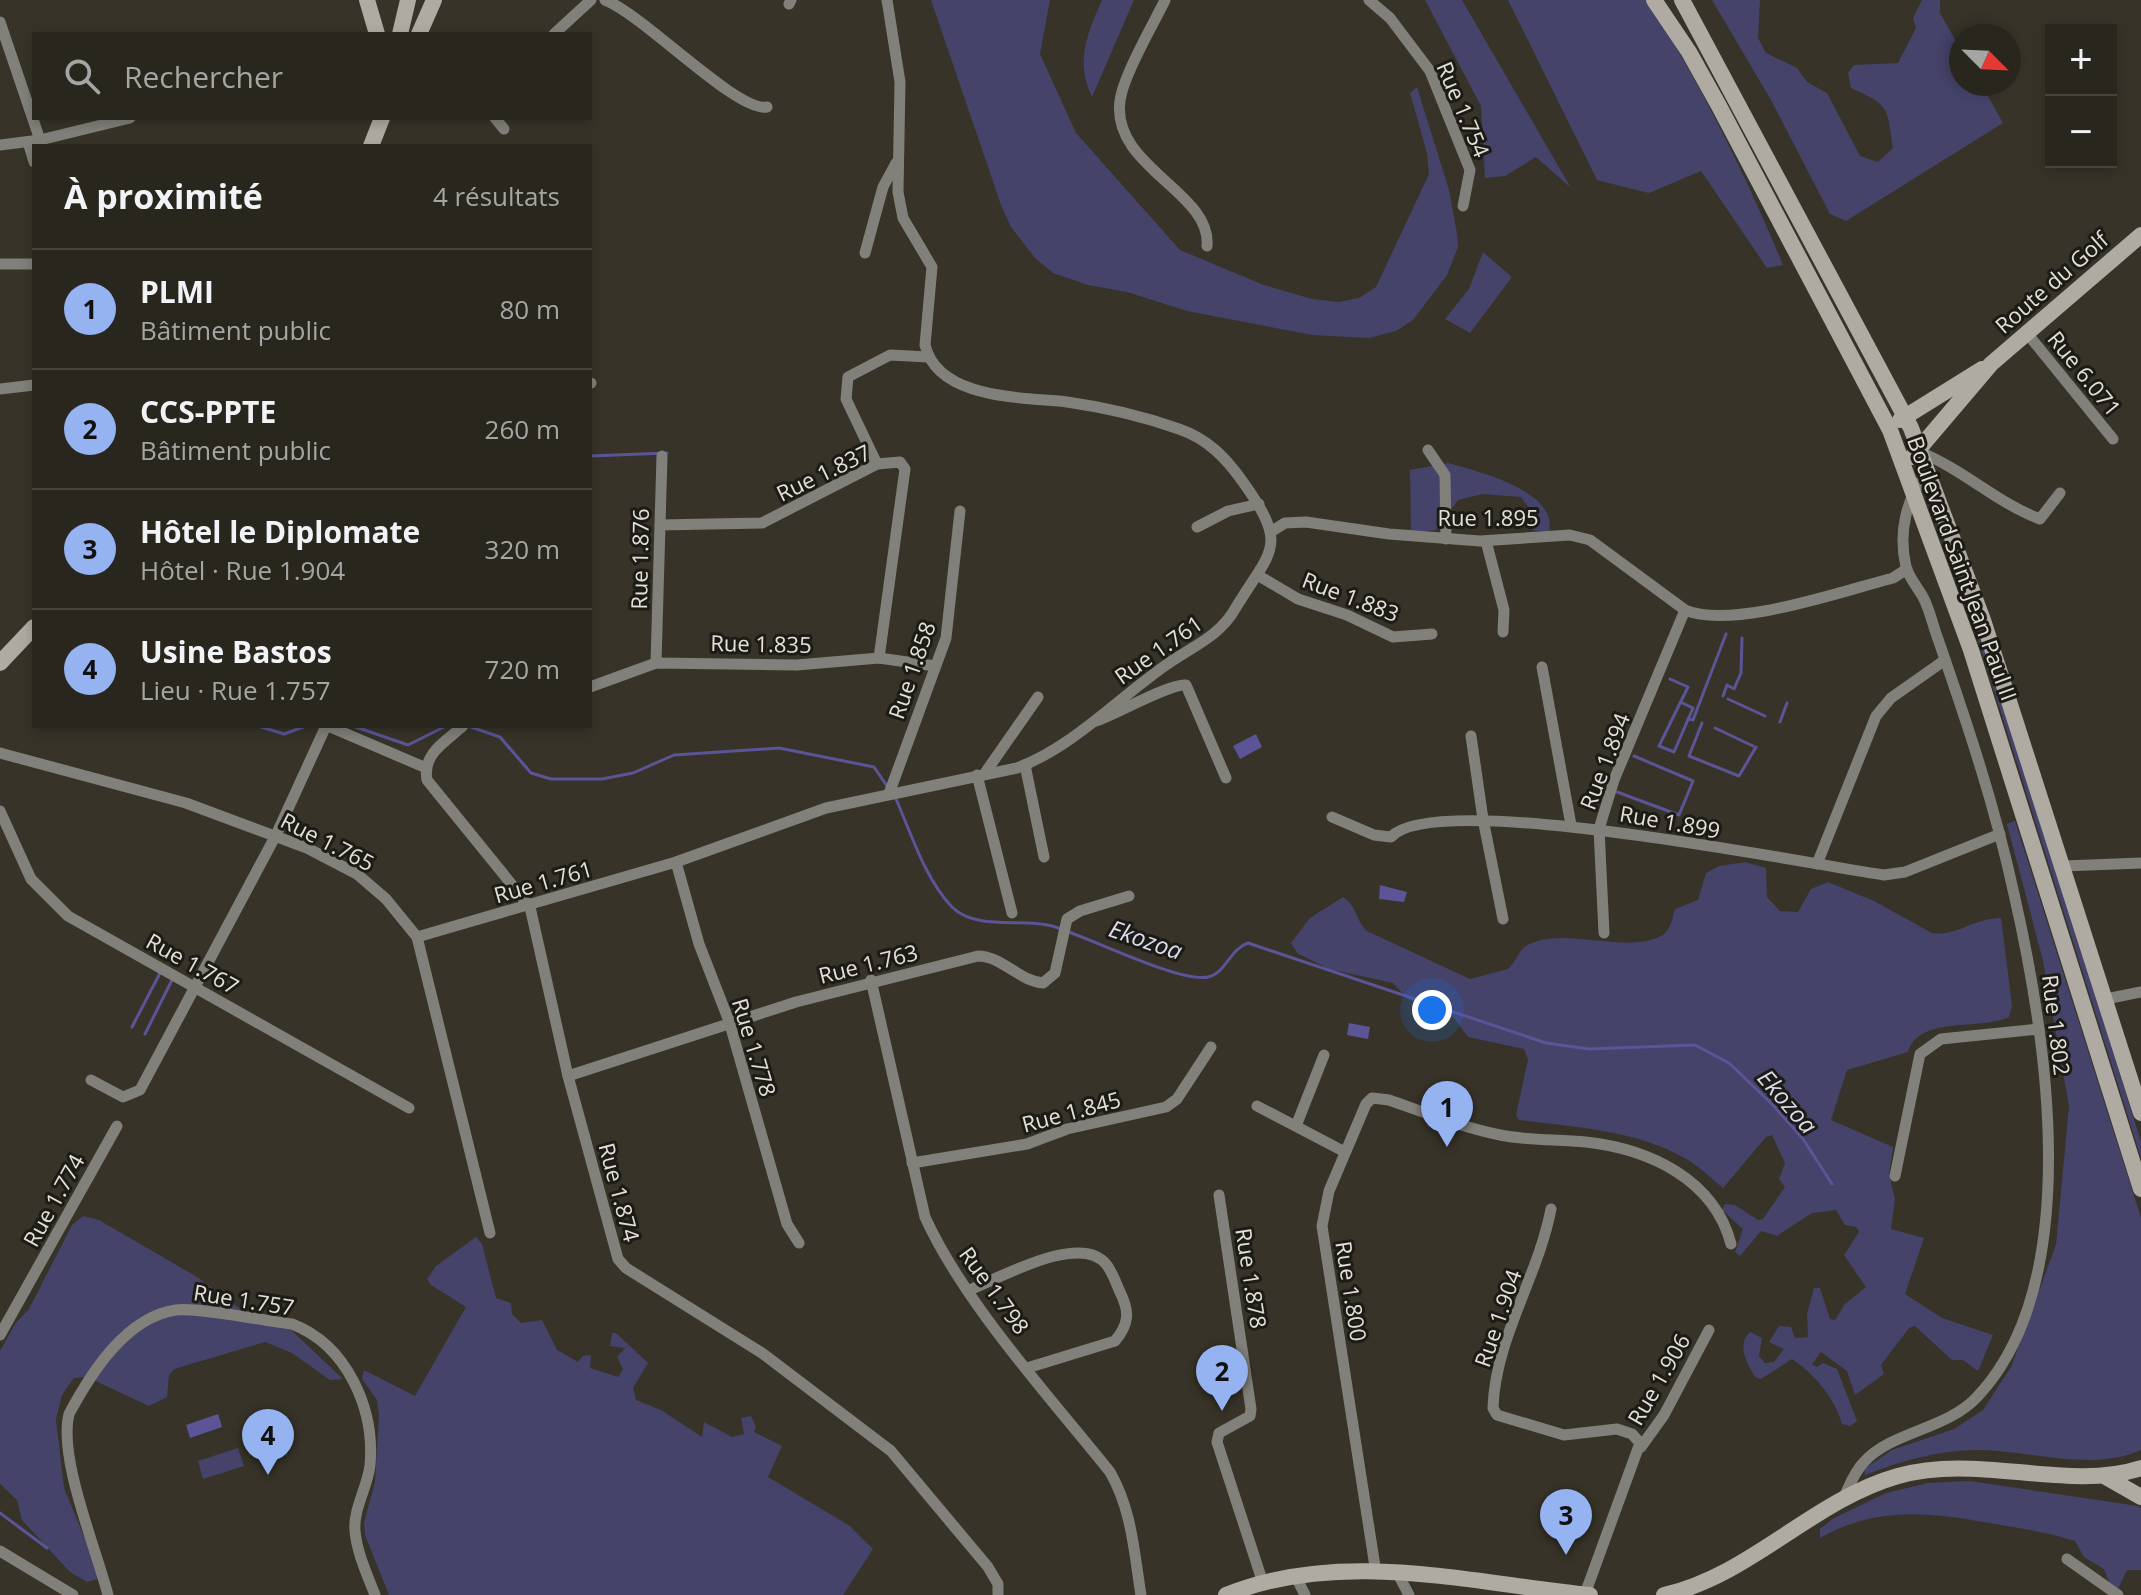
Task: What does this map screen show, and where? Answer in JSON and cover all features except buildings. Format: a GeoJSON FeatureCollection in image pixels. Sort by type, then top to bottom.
{"type":"FeatureCollection","features":[{"type":"Feature","properties":{"kind":"main road"},"geometry":{"type":"LineString","coordinates":[[367,0],[372,32]]}},
{"type":"Feature","properties":{"kind":"main road"},"geometry":{"type":"LineString","coordinates":[[400,32],[408,0]]}},
{"type":"Feature","properties":{"kind":"main road"},"geometry":{"type":"LineString","coordinates":[[420,32],[434,0]]}},
{"type":"Feature","properties":{"kind":"main road","name":"Boulevard Saint Jean Paul II"},"geometry":{"type":"LineString","coordinates":[[1654,0],[1697,66],[1890,430],[1971,650],[2141,1189]]}},
{"type":"Feature","properties":{"kind":"main road","name":"Boulevard Saint Jean Paul II"},"geometry":{"type":"LineString","coordinates":[[1682,0],[1905,415],[1983,620],[2141,1113]]}},
{"type":"Feature","properties":{"kind":"main road"},"geometry":{"type":"LineString","coordinates":[[372,144],[381,120]]}},
{"type":"Feature","properties":{"kind":"main road","name":"Route du Golf"},"geometry":{"type":"LineString","coordinates":[[1903,467],[1991,364],[2141,235]]}},
{"type":"Feature","properties":{"kind":"main road","name":"Route du Golf"},"geometry":{"type":"LineString","coordinates":[[1890,430],[1905,415],[1991,364]]}},
{"type":"Feature","properties":{"kind":"main road"},"geometry":{"type":"LineString","coordinates":[[0,663],[32,629]]}},
{"type":"Feature","properties":{"kind":"main road"},"geometry":{"type":"LineString","coordinates":[[1664,1595],[1685,1590],[1730,1568],[1843,1499],[1896,1476],[1928,1470],[2005,1469],[2106,1477],[2141,1468]]}},
{"type":"Feature","properties":{"kind":"main road"},"geometry":{"type":"LineString","coordinates":[[2106,1477],[2141,1497]]}},
{"type":"Feature","properties":{"kind":"main road"},"geometry":{"type":"LineString","coordinates":[[1226,1595],[1262,1580],[1295,1575],[1376,1573],[1468,1577],[1587,1595]]}},
{"type":"Feature","properties":{"kind":"street"},"geometry":{"type":"LineString","coordinates":[[556,32],[591,0]]}},
{"type":"Feature","properties":{"kind":"street"},"geometry":{"type":"LineString","coordinates":[[605,0],[653,29],[727,90],[750,104],[767,107]]}},
{"type":"Feature","properties":{"kind":"street"},"geometry":{"type":"LineString","coordinates":[[887,0],[900,82],[898,159],[903,218],[932,267],[925,345],[928,357],[936,368],[974,391],[1069,403],[1180,429],[1223,454],[1259,504],[1272,531]]}},
{"type":"Feature","properties":{"kind":"street"},"geometry":{"type":"LineString","coordinates":[[1165,0],[1120,97],[1119,116],[1124,138],[1204,223],[1207,246]]}},
{"type":"Feature","properties":{"kind":"street","name":"Rue 1.754"},"geometry":{"type":"LineString","coordinates":[[1369,0],[1390,18],[1430,71],[1470,170],[1463,206]]}},
{"type":"Feature","properties":{"kind":"street"},"geometry":{"type":"LineString","coordinates":[[0,22],[34,141]]}},
{"type":"Feature","properties":{"kind":"street"},"geometry":{"type":"LineString","coordinates":[[0,145],[34,141],[122,120]]}},
{"type":"Feature","properties":{"kind":"street"},"geometry":{"type":"LineString","coordinates":[[497,120],[504,129]]}},
{"type":"Feature","properties":{"kind":"street"},"geometry":{"type":"LineString","coordinates":[[865,253],[883,187],[898,159]]}},
{"type":"Feature","properties":{"kind":"street"},"geometry":{"type":"LineString","coordinates":[[0,264],[32,264]]}},
{"type":"Feature","properties":{"kind":"street","name":"Rue 6.071"},"geometry":{"type":"LineString","coordinates":[[2026,332],[2113,439]]}},
{"type":"Feature","properties":{"kind":"street"},"geometry":{"type":"LineString","coordinates":[[877,464],[846,399],[848,377],[890,355],[928,357]]}},
{"type":"Feature","properties":{"kind":"street"},"geometry":{"type":"LineString","coordinates":[[0,389],[32,385]]}},
{"type":"Feature","properties":{"kind":"street"},"geometry":{"type":"LineString","coordinates":[[1428,450],[1445,475],[1446,539]]}},
{"type":"Feature","properties":{"kind":"street"},"geometry":{"type":"LineString","coordinates":[[1919,451],[1954,466],[1989,492],[2040,519],[2060,493]]}},
{"type":"Feature","properties":{"kind":"street","name":"Rue 1.876"},"geometry":{"type":"LineString","coordinates":[[656,663],[662,456]]}},
{"type":"Feature","properties":{"kind":"street","name":"Rue 1.837"},"geometry":{"type":"LineString","coordinates":[[660,525],[762,523],[877,464],[900,462],[905,469],[879,658]]}},
{"type":"Feature","properties":{"kind":"street"},"geometry":{"type":"LineString","coordinates":[[1913,490],[1928,471]]}},
{"type":"Feature","properties":{"kind":"street","name":"Rue 1.802"},"geometry":{"type":"LineString","coordinates":[[1843,1499],[1865,1460],[1947,1420],[1973,1401],[1990,1383],[2022,1321],[2043,1241],[2048,1206],[2050,1136],[2039,1029],[2026,948],[1995,810],[1924,600],[1907,569],[1903,531],[1913,490]]}},
{"type":"Feature","properties":{"kind":"street"},"geometry":{"type":"LineString","coordinates":[[1197,527],[1228,511],[1259,504]]}},
{"type":"Feature","properties":{"kind":"street","name":"Rue 1.858"},"geometry":{"type":"LineString","coordinates":[[890,791],[950,617],[960,511]]}},
{"type":"Feature","properties":{"kind":"street","name":"Rue 1.895"},"geometry":{"type":"LineString","coordinates":[[1272,531],[1285,523],[1306,522],[1486,541],[1570,535],[1590,540],[1685,610]]}},
{"type":"Feature","properties":{"kind":"street","name":"Rue 1.761"},"geometry":{"type":"LineString","coordinates":[[417,937],[530,907],[676,862],[826,808],[890,791],[1025,765],[1077,736],[1167,664],[1223,627],[1259,576],[1269,555],[1272,531]]}},
{"type":"Feature","properties":{"kind":"street"},"geometry":{"type":"LineString","coordinates":[[1486,541],[1504,610],[1503,632]]}},
{"type":"Feature","properties":{"kind":"street"},"geometry":{"type":"LineString","coordinates":[[1685,610],[1697,615],[1726,617],[1893,578],[1907,569]]}},
{"type":"Feature","properties":{"kind":"street","name":"Rue 1.883"},"geometry":{"type":"LineString","coordinates":[[1259,576],[1298,599],[1347,615],[1393,637],[1432,634]]}},
{"type":"Feature","properties":{"kind":"street","name":"Rue 1.894"},"geometry":{"type":"LineString","coordinates":[[1604,933],[1599,829],[1614,780],[1685,610]]}},
{"type":"Feature","properties":{"kind":"street","name":"Rue 1.835"},"geometry":{"type":"LineString","coordinates":[[592,686],[656,663],[809,665],[879,658],[935,666]]}},
{"type":"Feature","properties":{"kind":"street"},"geometry":{"type":"LineString","coordinates":[[1817,864],[1876,716],[1891,698],[1945,660]]}},
{"type":"Feature","properties":{"kind":"street"},"geometry":{"type":"LineString","coordinates":[[1542,667],[1571,825]]}},
{"type":"Feature","properties":{"kind":"street"},"geometry":{"type":"LineString","coordinates":[[1091,723],[1124,712],[1175,684],[1186,685],[1226,778]]}},
{"type":"Feature","properties":{"kind":"street"},"geometry":{"type":"LineString","coordinates":[[1012,913],[981,774],[1038,697]]}},
{"type":"Feature","properties":{"kind":"street"},"geometry":{"type":"LineString","coordinates":[[91,1080],[123,1097],[140,1090],[276,835],[326,728]]}},
{"type":"Feature","properties":{"kind":"street"},"geometry":{"type":"LineString","coordinates":[[332,728],[424,767],[430,756],[461,728]]}},
{"type":"Feature","properties":{"kind":"street"},"geometry":{"type":"LineString","coordinates":[[1471,736],[1483,819],[1503,919]]}},
{"type":"Feature","properties":{"kind":"street","name":"Rue 1.765"},"geometry":{"type":"LineString","coordinates":[[0,753],[186,803],[276,835],[357,874],[386,899],[417,937],[490,1233]]}},
{"type":"Feature","properties":{"kind":"street"},"geometry":{"type":"LineString","coordinates":[[1025,765],[1044,857]]}},
{"type":"Feature","properties":{"kind":"street","name":"Rue 1.874"},"geometry":{"type":"LineString","coordinates":[[424,767],[427,780],[530,907],[568,1076],[618,1259],[626,1268],[762,1353],[891,1451],[988,1567],[998,1584],[998,1595]]}},
{"type":"Feature","properties":{"kind":"street"},"geometry":{"type":"LineString","coordinates":[[1995,810],[2020,800]]}},
{"type":"Feature","properties":{"kind":"street","name":"Rue 1.767"},"geometry":{"type":"LineString","coordinates":[[0,811],[31,879],[68,916],[409,1108]]}},
{"type":"Feature","properties":{"kind":"street","name":"Rue 1.899"},"geometry":{"type":"LineString","coordinates":[[1332,817],[1374,835],[1391,837],[1396,832],[1419,826],[1483,819],[1571,825],[1884,875],[1905,872],[2000,834]]}},
{"type":"Feature","properties":{"kind":"street","name":"Rue 1.778"},"geometry":{"type":"LineString","coordinates":[[676,862],[699,944],[729,1021],[787,1224],[799,1243]]}},
{"type":"Feature","properties":{"kind":"street"},"geometry":{"type":"LineString","coordinates":[[2064,866],[2141,863]]}},
{"type":"Feature","properties":{"kind":"street","name":"Rue 1.763"},"geometry":{"type":"LineString","coordinates":[[568,1076],[659,1049],[729,1021],[871,980],[978,956],[988,956],[1031,982],[1043,983],[1055,973],[1067,919],[1129,896]]}},
{"type":"Feature","properties":{"kind":"street","name":"Rue 1.798"},"geometry":{"type":"LineString","coordinates":[[871,980],[925,1217],[936,1241],[969,1290],[1110,1472],[1123,1494],[1141,1595]]}},
{"type":"Feature","properties":{"kind":"street"},"geometry":{"type":"LineString","coordinates":[[2106,999],[2141,992]]}},
{"type":"Feature","properties":{"kind":"street"},"geometry":{"type":"LineString","coordinates":[[1895,1176],[1920,1054],[1941,1039],[2039,1029]]}},
{"type":"Feature","properties":{"kind":"street","name":"Rue 1.845"},"geometry":{"type":"LineString","coordinates":[[912,1163],[1027,1144],[1067,1129],[1166,1107],[1177,1099],[1211,1047]]}},
{"type":"Feature","properties":{"kind":"street"},"geometry":{"type":"LineString","coordinates":[[1296,1126],[1324,1055]]}},
{"type":"Feature","properties":{"kind":"street","name":"Rue 1.800"},"geometry":{"type":"LineString","coordinates":[[1376,1573],[1322,1226],[1329,1191],[1343,1151],[1372,1098],[1499,1135],[1587,1142],[1624,1150],[1689,1178],[1717,1206],[1731,1244]]}},
{"type":"Feature","properties":{"kind":"street"},"geometry":{"type":"LineString","coordinates":[[1257,1106],[1343,1151]]}},
{"type":"Feature","properties":{"kind":"street","name":"Rue 1.774"},"geometry":{"type":"LineString","coordinates":[[0,1335],[117,1126]]}},
{"type":"Feature","properties":{"kind":"street","name":"Rue 1.878"},"geometry":{"type":"LineString","coordinates":[[1219,1195],[1251,1409],[1250,1416],[1219,1433],[1217,1442],[1262,1580]]}},
{"type":"Feature","properties":{"kind":"street","name":"Rue 1.904"},"geometry":{"type":"LineString","coordinates":[[1551,1209],[1529,1287],[1506,1343],[1493,1408],[1497,1415],[1564,1435],[1617,1429],[1637,1438],[1641,1447]]}},
{"type":"Feature","properties":{"kind":"street"},"geometry":{"type":"LineString","coordinates":[[969,1290],[1063,1253],[1095,1255],[1107,1264],[1126,1304],[1128,1317],[1124,1331],[1115,1341],[1027,1368]]}},
{"type":"Feature","properties":{"kind":"street","name":"Rue 1.757"},"geometry":{"type":"LineString","coordinates":[[108,1595],[72,1466],[65,1427],[69,1414],[124,1337],[156,1315],[179,1310],[292,1324],[307,1330],[355,1380],[367,1407],[370,1466],[354,1527],[358,1550],[375,1595]]}},
{"type":"Feature","properties":{"kind":"street","name":"Rue 1.906"},"geometry":{"type":"LineString","coordinates":[[1641,1447],[1664,1415],[1709,1330]]}},
{"type":"Feature","properties":{"kind":"street"},"geometry":{"type":"LineString","coordinates":[[1587,1595],[1641,1447]]}},
{"type":"Feature","properties":{"kind":"street"},"geometry":{"type":"LineString","coordinates":[[0,1551],[73,1595]]}},
{"type":"Feature","properties":{"kind":"street"},"geometry":{"type":"LineString","coordinates":[[2067,1559],[2118,1595]]}},
{"type":"Feature","properties":{"kind":"street"},"geometry":{"type":"LineString","coordinates":[[1398,1574],[1409,1595]]}},
{"type":"Feature","properties":{"kind":"street"},"geometry":{"type":"LineString","coordinates":[[1295,1575],[1305,1595]]}},
{"type":"Feature","properties":{"kind":"shaded area"},"geometry":{"type":"Polygon","coordinates":[[[931,0],[1050,0],[1040,54],[1076,133],[1180,250],[1264,285],[1312,299],[1339,302],[1359,298],[1376,287],[1429,174],[1427,153],[1410,93],[1417,87],[1449,190],[1457,234],[1458,247],[1447,275],[1413,320],[1396,331],[1369,338],[1312,335],[1187,311],[1053,273],[1035,258],[1011,227],[1001,205],[931,0]]]}},
{"type":"Feature","properties":{"kind":"shaded area"},"geometry":{"type":"Polygon","coordinates":[[[1102,0],[1134,0],[1092,97],[1084,72],[1085,48],[1102,0]]]}},
{"type":"Feature","properties":{"kind":"shaded area"},"geometry":{"type":"Polygon","coordinates":[[[1425,0],[1462,0],[1571,188],[1536,157],[1505,176],[1485,178],[1481,106],[1425,0]]]}},
{"type":"Feature","properties":{"kind":"shaded area"},"geometry":{"type":"Polygon","coordinates":[[[1508,0],[1647,0],[1721,130],[1783,265],[1767,268],[1701,171],[1649,193],[1597,180],[1508,0]]]}},
{"type":"Feature","properties":{"kind":"shaded area"},"geometry":{"type":"Polygon","coordinates":[[[1712,0],[1760,0],[1758,38],[1766,53],[1797,68],[1807,82],[1827,93],[1860,156],[1878,162],[1893,148],[1888,116],[1874,99],[1851,88],[1848,73],[1854,65],[1898,63],[1916,28],[1913,18],[1922,0],[1940,0],[1940,13],[1949,29],[1949,96],[1988,96],[2003,123],[1846,221],[1830,214],[1771,100],[1712,0]]]}},
{"type":"Feature","properties":{"kind":"shaded area"},"geometry":{"type":"Polygon","coordinates":[[[1483,252],[1512,277],[1470,333],[1445,319],[1469,289],[1483,252]]]}},
{"type":"Feature","properties":{"kind":"shaded area"},"geometry":{"type":"Polygon","coordinates":[[[1448,463],[1477,471],[1529,494],[1542,505],[1549,518],[1549,532],[1532,530],[1528,507],[1521,497],[1482,494],[1458,500],[1436,530],[1411,533],[1410,470],[1448,463]]]}},
{"type":"Feature","properties":{"kind":"shaded area"},"geometry":{"type":"Polygon","coordinates":[[[1925,489],[1979,624],[2141,1142],[2141,1158],[1967,604],[1925,489]]]}},
{"type":"Feature","properties":{"kind":"shaded area"},"geometry":{"type":"Polygon","coordinates":[[[1256,734],[1262,747],[1240,759],[1233,746],[1256,734]]]}},
{"type":"Feature","properties":{"kind":"shaded area"},"geometry":{"type":"Polygon","coordinates":[[[2015,821],[2141,1218],[2141,1450],[2101,1460],[1994,1451],[1946,1452],[1865,1475],[1864,1469],[1892,1450],[1954,1429],[1983,1410],[2011,1367],[2056,1245],[2069,1106],[2043,961],[2007,824],[2015,821]]]}},
{"type":"Feature","properties":{"kind":"shaded area"},"geometry":{"type":"Polygon","coordinates":[[[1745,862],[1766,868],[1767,897],[1780,911],[1798,912],[1811,889],[1828,882],[1874,901],[1932,933],[1949,932],[1983,920],[2001,918],[2012,1006],[2009,1017],[1937,1028],[1914,1040],[1908,1052],[1847,1070],[1831,1120],[1893,1147],[1889,1174],[1895,1199],[1891,1229],[1924,1238],[1905,1294],[1942,1318],[1993,1335],[1978,1371],[1963,1360],[1952,1360],[1915,1326],[1909,1328],[1881,1365],[1884,1374],[1855,1395],[1847,1371],[1821,1352],[1812,1364],[1817,1367],[1823,1363],[1837,1369],[1857,1421],[1850,1426],[1842,1424],[1823,1387],[1792,1359],[1761,1379],[1755,1377],[1744,1354],[1744,1343],[1750,1332],[1762,1338],[1759,1356],[1765,1363],[1774,1362],[1784,1349],[1769,1342],[1779,1326],[1791,1327],[1795,1338],[1808,1337],[1807,1314],[1814,1288],[1820,1288],[1830,1319],[1835,1320],[1845,1304],[1866,1287],[1844,1255],[1859,1232],[1856,1227],[1845,1225],[1836,1210],[1812,1213],[1777,1236],[1761,1231],[1740,1256],[1735,1252],[1743,1229],[1722,1210],[1725,1204],[1735,1205],[1758,1220],[1763,1219],[1785,1187],[1779,1179],[1785,1163],[1772,1135],[1766,1137],[1723,1188],[1688,1160],[1649,1142],[1584,1128],[1519,1120],[1516,1115],[1528,1060],[1524,1049],[1468,1037],[1453,1017],[1409,1000],[1393,983],[1329,969],[1297,953],[1291,943],[1310,918],[1343,897],[1367,931],[1470,979],[1508,969],[1524,948],[1547,939],[1631,943],[1661,936],[1669,928],[1675,909],[1698,900],[1706,873],[1719,866],[1745,862]]]}},
{"type":"Feature","properties":{"kind":"shaded area"},"geometry":{"type":"Polygon","coordinates":[[[1380,885],[1407,892],[1404,902],[1379,899],[1380,885]]]}},
{"type":"Feature","properties":{"kind":"shaded area"},"geometry":{"type":"Polygon","coordinates":[[[1349,1023],[1370,1027],[1368,1039],[1347,1035],[1349,1023]]]}},
{"type":"Feature","properties":{"kind":"shaded area"},"geometry":{"type":"Polygon","coordinates":[[[83,1216],[99,1220],[197,1277],[251,1317],[289,1328],[343,1379],[330,1380],[292,1353],[265,1342],[174,1369],[169,1375],[167,1397],[149,1406],[87,1377],[74,1378],[62,1395],[56,1419],[64,1488],[101,1578],[87,1582],[70,1572],[22,1520],[17,1500],[0,1484],[0,1351],[15,1324],[29,1309],[72,1225],[83,1216]]]}},
{"type":"Feature","properties":{"kind":"shaded area"},"geometry":{"type":"Polygon","coordinates":[[[476,1237],[482,1244],[496,1298],[511,1303],[512,1314],[521,1323],[542,1320],[557,1350],[578,1362],[583,1356],[591,1355],[590,1368],[618,1377],[623,1369],[617,1357],[625,1348],[610,1346],[612,1333],[616,1333],[648,1363],[633,1388],[636,1400],[661,1410],[702,1437],[704,1422],[732,1437],[744,1434],[741,1418],[751,1416],[756,1427],[754,1432],[782,1446],[768,1477],[850,1526],[873,1549],[843,1595],[389,1595],[365,1535],[364,1523],[375,1482],[379,1415],[377,1400],[362,1379],[364,1370],[415,1396],[466,1307],[431,1285],[427,1279],[436,1266],[476,1237]]]}},
{"type":"Feature","properties":{"kind":"shaded area"},"geometry":{"type":"Polygon","coordinates":[[[218,1414],[222,1427],[190,1438],[186,1425],[218,1414]]]}},
{"type":"Feature","properties":{"kind":"shaded area"},"geometry":{"type":"Polygon","coordinates":[[[238,1448],[244,1466],[203,1479],[198,1461],[238,1448]]]}},
{"type":"Feature","properties":{"kind":"shaded area"},"geometry":{"type":"Polygon","coordinates":[[[1970,1481],[2138,1506],[2141,1508],[2141,1570],[2127,1570],[2118,1589],[2109,1582],[2104,1569],[2084,1557],[2075,1541],[2032,1530],[1945,1516],[1882,1516],[1841,1528],[1820,1538],[1820,1529],[1834,1518],[1886,1493],[1928,1483],[1970,1481]]]}},
{"type":"Feature","properties":{"kind":"waterway"},"geometry":{"type":"LineString","coordinates":[[592,456],[667,453]]}},
{"type":"Feature","properties":{"kind":"waterway"},"geometry":{"type":"LineString","coordinates":[[1688,719],[1693,720],[1726,634]]}},
{"type":"Feature","properties":{"kind":"waterway"},"geometry":{"type":"LineString","coordinates":[[1723,696],[1727,685],[1734,689],[1741,673],[1742,638]]}},
{"type":"Feature","properties":{"kind":"waterway"},"geometry":{"type":"LineString","coordinates":[[1670,679],[1688,687],[1659,746],[1674,752],[1693,708],[1680,702]]}},
{"type":"Feature","properties":{"kind":"waterway"},"geometry":{"type":"LineString","coordinates":[[1728,699],[1765,716]]}},
{"type":"Feature","properties":{"kind":"waterway"},"geometry":{"type":"LineString","coordinates":[[1780,722],[1787,703]]}},
{"type":"Feature","properties":{"kind":"waterway"},"geometry":{"type":"LineString","coordinates":[[1702,723],[1689,756],[1739,776],[1756,747]]}},
{"type":"Feature","properties":{"kind":"waterway","name":"Ekozoa"},"geometry":{"type":"LineString","coordinates":[[264,728],[284,734],[300,728]]}},
{"type":"Feature","properties":{"kind":"waterway","name":"Ekozoa"},"geometry":{"type":"LineString","coordinates":[[359,728],[408,745],[442,728]]}},
{"type":"Feature","properties":{"kind":"waterway","name":"Ekozoa"},"geometry":{"type":"LineString","coordinates":[[474,728],[500,737],[531,773],[551,779],[602,779],[633,773],[674,755],[779,748],[874,767],[887,786]]}},
{"type":"Feature","properties":{"kind":"waterway"},"geometry":{"type":"LineString","coordinates":[[1715,728],[1753,746]]}},
{"type":"Feature","properties":{"kind":"waterway"},"geometry":{"type":"LineString","coordinates":[[1617,792],[1679,815],[1693,781],[1634,756]]}},
{"type":"Feature","properties":{"kind":"waterway","name":"Ekozoa"},"geometry":{"type":"LineString","coordinates":[[896,799],[942,896],[952,907],[974,919],[1052,926],[1155,966],[1194,977],[1214,975],[1237,950],[1248,943],[1546,1043],[1589,1049],[1695,1045],[1729,1063],[1773,1105],[1803,1139],[1832,1184]]}},
{"type":"Feature","properties":{"kind":"waterway"},"geometry":{"type":"LineString","coordinates":[[132,1027],[160,973]]}},
{"type":"Feature","properties":{"kind":"waterway"},"geometry":{"type":"LineString","coordinates":[[145,1034],[172,980]]}},
{"type":"Feature","properties":{"kind":"waterway"},"geometry":{"type":"LineString","coordinates":[[0,1513],[47,1548]]}},
{"type":"Feature","properties":{"kind":"place","name":"PLMI"},"geometry":{"type":"Point","coordinates":[1447,1147]}},
{"type":"Feature","properties":{"kind":"place","name":"CCS-PPTE"},"geometry":{"type":"Point","coordinates":[1222,1411]}},
{"type":"Feature","properties":{"kind":"place","name":"Usine Bastos"},"geometry":{"type":"Point","coordinates":[268,1475]}},
{"type":"Feature","properties":{"kind":"place","name":"Hôtel le Diplomate"},"geometry":{"type":"Point","coordinates":[1566,1555]}}]}
